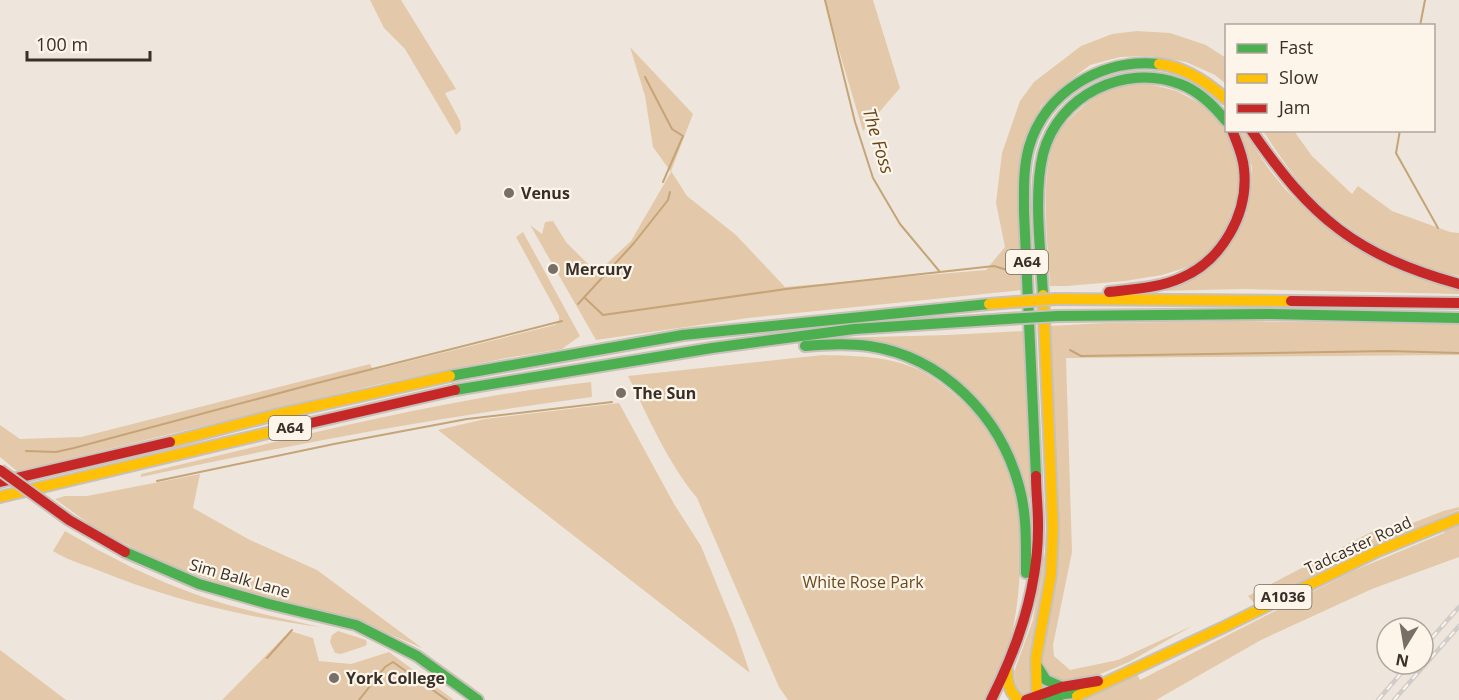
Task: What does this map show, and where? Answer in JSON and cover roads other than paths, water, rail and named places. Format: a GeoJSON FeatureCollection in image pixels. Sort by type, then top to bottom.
{"type":"FeatureCollection","features":[{"type":"Feature","properties":{"kind":"main road","name":"A64"},"geometry":{"type":"LineString","coordinates":[[991,700],[1007,669],[1024,621],[1032,588],[1038,524],[1025,205],[1025,171],[1032,139],[1043,117],[1058,98],[1077,83],[1107,68],[1131,63],[1158,64],[1185,70],[1209,83],[1225,97]]}},
{"type":"Feature","properties":{"kind":"main road","name":"A64"},"geometry":{"type":"LineString","coordinates":[[1040,698],[1036,663],[1051,575],[1053,528],[1038,205],[1042,156],[1049,137],[1071,105],[1104,84],[1124,79],[1143,77],[1163,79],[1182,85],[1199,94],[1225,119]]}},
{"type":"Feature","properties":{"kind":"main road","name":"A64"},"geometry":{"type":"LineString","coordinates":[[0,482],[123,454],[275,415],[436,379],[576,352],[684,335],[1056,299],[1164,284],[1189,274],[1208,261],[1224,245],[1234,227],[1244,197],[1245,177],[1242,158],[1233,132]]}},
{"type":"Feature","properties":{"kind":"main road"},"geometry":{"type":"LineString","coordinates":[[1252,132],[1286,181],[1314,211],[1338,231],[1399,266],[1459,284]]}},
{"type":"Feature","properties":{"kind":"main road","name":"A64"},"geometry":{"type":"LineString","coordinates":[[1056,299],[1459,303]]}},
{"type":"Feature","properties":{"kind":"main road","name":"A64"},"geometry":{"type":"LineString","coordinates":[[0,497],[433,394],[626,361],[854,330],[1057,316],[1268,314],[1459,318]]}},
{"type":"Feature","properties":{"kind":"main road","name":"A64"},"geometry":{"type":"LineString","coordinates":[[712,348],[739,351],[854,344],[891,350],[938,372],[966,393],[992,425],[1002,442],[1019,487],[1026,540],[1024,621]]}},
{"type":"Feature","properties":{"kind":"main road","name":"Sim Balk Lane"},"geometry":{"type":"LineString","coordinates":[[0,470],[69,520],[125,552],[199,584],[356,625],[417,656],[477,700]]}},
{"type":"Feature","properties":{"kind":"main road","name":"Tadcaster Road"},"geometry":{"type":"LineString","coordinates":[[1068,700],[1247,616],[1358,560],[1459,518]]}},
{"type":"Feature","properties":{"kind":"main road"},"geometry":{"type":"LineString","coordinates":[[1036,663],[1045,680],[1062,687]]}},
{"type":"Feature","properties":{"kind":"main road"},"geometry":{"type":"LineString","coordinates":[[1007,669],[1009,689],[1012,695],[1019,700]]}},
{"type":"Feature","properties":{"kind":"main road","name":"Tadcaster Road"},"geometry":{"type":"LineString","coordinates":[[1026,700],[1040,698],[1062,687],[1108,680]]}},
{"type":"Feature","properties":{"kind":"main road"},"geometry":{"type":"LineString","coordinates":[[1040,698],[1084,692]]}},
{"type":"Feature","properties":{"kind":"waterway","name":"The Foss"},"geometry":{"type":"LineString","coordinates":[[825,0],[855,122],[873,178],[900,224],[940,272]]}},
{"type":"Feature","properties":{"kind":"waterway"},"geometry":{"type":"LineString","coordinates":[[1420,24],[1425,0]]}},
{"type":"Feature","properties":{"kind":"waterway"},"geometry":{"type":"LineString","coordinates":[[645,77],[672,129],[683,136],[663,182]]}},
{"type":"Feature","properties":{"kind":"waterway"},"geometry":{"type":"LineString","coordinates":[[1400,132],[1396,153],[1438,228]]}},
{"type":"Feature","properties":{"kind":"waterway"},"geometry":{"type":"LineString","coordinates":[[578,304],[634,243],[668,200],[670,192]]}},
{"type":"Feature","properties":{"kind":"waterway"},"geometry":{"type":"LineString","coordinates":[[585,298],[603,315],[786,289],[994,266],[1007,270]]}},
{"type":"Feature","properties":{"kind":"waterway"},"geometry":{"type":"LineString","coordinates":[[26,451],[56,452],[74,448],[562,321]]}},
{"type":"Feature","properties":{"kind":"waterway"},"geometry":{"type":"LineString","coordinates":[[1070,350],[1081,356],[1388,351],[1459,353]]}},
{"type":"Feature","properties":{"kind":"waterway"},"geometry":{"type":"LineString","coordinates":[[157,481],[467,419],[612,402]]}},
{"type":"Feature","properties":{"kind":"waterway"},"geometry":{"type":"LineString","coordinates":[[267,658],[292,630]]}},
{"type":"Feature","properties":{"kind":"waterway"},"geometry":{"type":"LineString","coordinates":[[359,700],[385,667],[393,662],[447,700]]}},
{"type":"Feature","properties":{"kind":"railway"},"geometry":{"type":"LineString","coordinates":[[1435,634],[1459,607]]}},
{"type":"Feature","properties":{"kind":"railway"},"geometry":{"type":"LineString","coordinates":[[1394,700],[1459,626]]}},
{"type":"Feature","properties":{"kind":"railway"},"geometry":{"type":"LineString","coordinates":[[1378,700],[1399,676]]}},
{"type":"Feature","properties":{"kind":"place","name":"Venus"},"geometry":{"type":"Point","coordinates":[509,193]}},
{"type":"Feature","properties":{"kind":"place","name":"Mercury"},"geometry":{"type":"Point","coordinates":[553,269]}},
{"type":"Feature","properties":{"kind":"place","name":"The Sun"},"geometry":{"type":"Point","coordinates":[621,393]}},
{"type":"Feature","properties":{"kind":"place","name":"York College"},"geometry":{"type":"Point","coordinates":[334,678]}},
{"type":"Feature","properties":{"kind":"park label","name":"White Rose Park"},"geometry":{"type":"Point","coordinates":[863,582]}}]}
